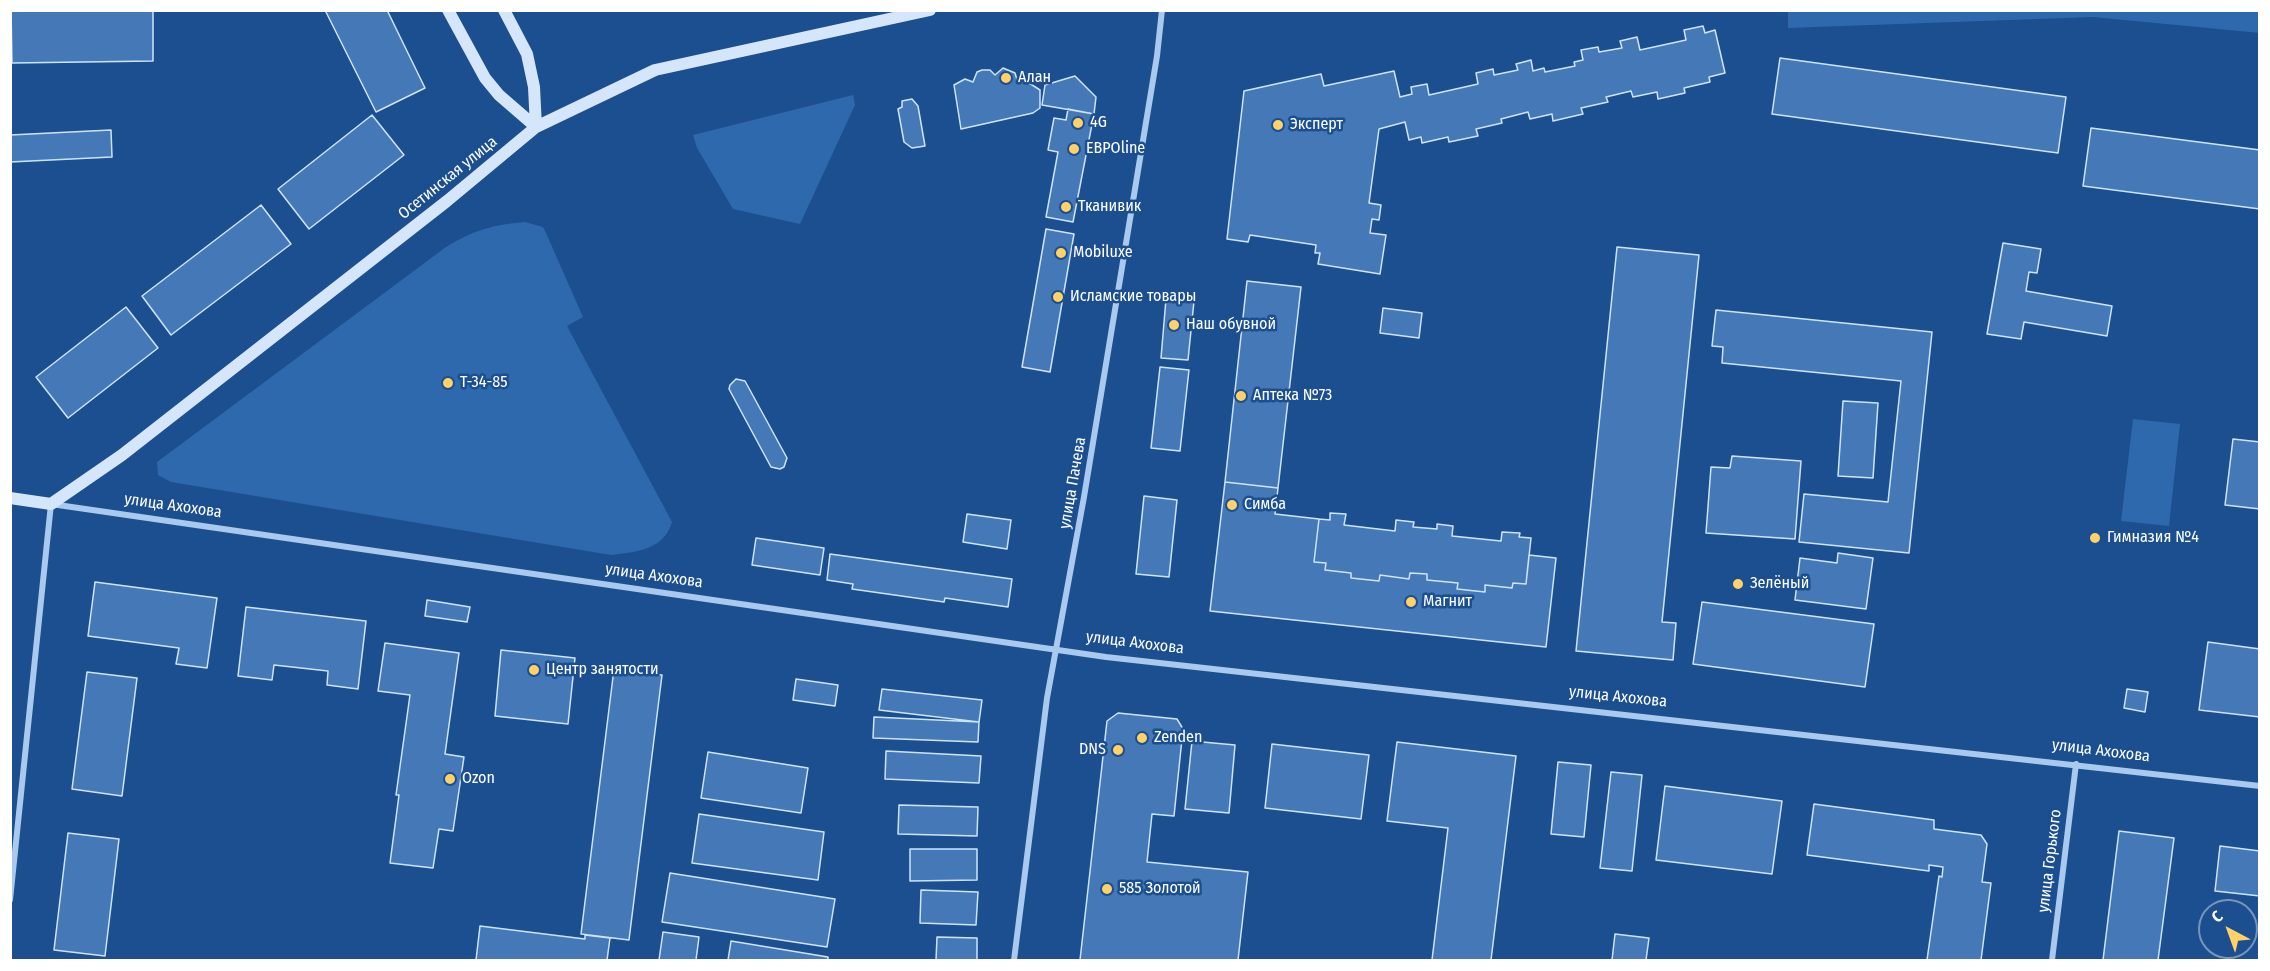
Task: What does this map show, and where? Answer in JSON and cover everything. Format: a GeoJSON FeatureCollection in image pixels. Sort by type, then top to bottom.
{"type":"FeatureCollection","features":[{"type":"Feature","properties":{"kind":"main road"},"geometry":{"type":"LineString","coordinates":[[448,10],[485,78],[500,96],[536,127]]}},
{"type":"Feature","properties":{"kind":"main road"},"geometry":{"type":"LineString","coordinates":[[504,10],[527,54],[534,87],[536,127]]}},
{"type":"Feature","properties":{"kind":"main road","name":"Осетинская улица"},"geometry":{"type":"LineString","coordinates":[[51,504],[141,440],[447,201],[536,127],[655,70],[930,10]]}},
{"type":"Feature","properties":{"kind":"main road","name":"улица Ахохова"},"geometry":{"type":"LineString","coordinates":[[10,498],[51,504]]}},
{"type":"Feature","properties":{"kind":"street","name":"улица Пачева"},"geometry":{"type":"LineString","coordinates":[[1014,960],[1047,698],[1140,159],[1162,10]]}},
{"type":"Feature","properties":{"kind":"street","name":"улица Ахохова"},"geometry":{"type":"LineString","coordinates":[[51,504],[1057,650],[2259,786]]}},
{"type":"Feature","properties":{"kind":"street"},"geometry":{"type":"LineString","coordinates":[[10,900],[51,504]]}},
{"type":"Feature","properties":{"kind":"street","name":"улица Горького"},"geometry":{"type":"LineString","coordinates":[[2052,960],[2076,764]]}},
{"type":"Feature","properties":{"kind":"shaded area"},"geometry":{"type":"Polygon","coordinates":[[[2259,10],[2260,33],[2093,17],[1788,28],[1788,11],[2259,10]]]}},
{"type":"Feature","properties":{"kind":"shaded area"},"geometry":{"type":"Polygon","coordinates":[[[853,95],[855,105],[800,224],[733,209],[697,148],[693,135],[853,95]]]}},
{"type":"Feature","properties":{"kind":"shaded area"},"geometry":{"type":"Polygon","coordinates":[[[525,222],[543,227],[546,233],[583,317],[567,326],[672,522],[663,539],[656,544],[639,551],[611,555],[171,482],[158,475],[157,462],[446,247],[484,229],[525,222]]]}},
{"type":"Feature","properties":{"kind":"shaded area"},"geometry":{"type":"Polygon","coordinates":[[[2133,419],[2180,424],[2169,526],[2121,521],[2133,419]]]}},
{"type":"Feature","properties":{"kind":"building"},"geometry":{"type":"Polygon","coordinates":[[[11,10],[153,10],[153,61],[12,63],[11,10]]]}},
{"type":"Feature","properties":{"kind":"building"},"geometry":{"type":"Polygon","coordinates":[[[325,10],[387,10],[425,88],[376,112],[325,10]]]}},
{"type":"Feature","properties":{"kind":"building"},"geometry":{"type":"Polygon","coordinates":[[[1703,26],[1705,33],[1715,30],[1725,73],[1709,77],[1710,82],[1684,88],[1685,93],[1658,99],[1657,92],[1633,97],[1631,91],[1606,97],[1608,102],[1581,108],[1583,114],[1553,121],[1552,114],[1530,119],[1528,112],[1501,119],[1502,123],[1476,129],[1478,136],[1449,142],[1448,137],[1422,143],[1421,137],[1409,140],[1405,122],[1379,129],[1369,203],[1381,205],[1379,220],[1372,219],[1370,233],[1386,235],[1380,274],[1318,264],[1320,253],[1315,253],[1316,245],[1250,235],[1248,242],[1227,239],[1244,91],[1321,74],[1324,86],[1394,71],[1400,97],[1412,94],[1411,87],[1427,84],[1429,95],[1478,84],[1476,73],[1493,69],[1494,75],[1518,70],[1516,64],[1531,60],[1533,71],[1544,68],[1545,72],[1575,66],[1574,62],[1583,60],[1581,50],[1598,47],[1599,52],[1622,48],[1620,41],[1637,37],[1640,50],[1686,40],[1684,30],[1703,26]]]}},
{"type":"Feature","properties":{"kind":"building"},"geometry":{"type":"Polygon","coordinates":[[[1780,58],[2066,97],[2058,153],[1772,114],[1780,58]]]}},
{"type":"Feature","properties":{"kind":"building"},"geometry":{"type":"Polygon","coordinates":[[[1003,68],[1015,73],[1018,83],[1026,81],[1040,90],[1040,108],[1033,113],[961,129],[954,85],[965,79],[973,82],[977,72],[982,70],[990,70],[995,75],[1003,68]]]}},
{"type":"Feature","properties":{"kind":"building"},"geometry":{"type":"Polygon","coordinates":[[[1075,76],[1096,97],[1094,114],[1042,105],[1045,85],[1075,76]]]}},
{"type":"Feature","properties":{"kind":"building"},"geometry":{"type":"Polygon","coordinates":[[[912,99],[918,106],[925,146],[912,148],[904,142],[898,109],[902,107],[902,101],[912,99]]]}},
{"type":"Feature","properties":{"kind":"building"},"geometry":{"type":"Polygon","coordinates":[[[1068,109],[1094,114],[1073,222],[1046,217],[1058,152],[1048,150],[1054,118],[1066,120],[1068,109]]]}},
{"type":"Feature","properties":{"kind":"building"},"geometry":{"type":"Polygon","coordinates":[[[372,115],[404,155],[309,229],[278,189],[372,115]]]}},
{"type":"Feature","properties":{"kind":"building"},"geometry":{"type":"Polygon","coordinates":[[[2091,128],[2260,150],[2260,209],[2083,186],[2091,128]]]}},
{"type":"Feature","properties":{"kind":"building"},"geometry":{"type":"Polygon","coordinates":[[[111,130],[112,157],[10,162],[10,135],[111,130]]]}},
{"type":"Feature","properties":{"kind":"building"},"geometry":{"type":"Polygon","coordinates":[[[261,205],[291,244],[171,335],[142,296],[261,205]]]}},
{"type":"Feature","properties":{"kind":"building"},"geometry":{"type":"Polygon","coordinates":[[[1046,229],[1074,234],[1050,372],[1022,367],[1046,229]]]}},
{"type":"Feature","properties":{"kind":"building"},"geometry":{"type":"Polygon","coordinates":[[[2003,243],[2041,249],[2037,273],[2029,272],[2026,291],[2112,306],[2107,336],[2024,322],[2021,339],[1987,334],[2003,243]]]}},
{"type":"Feature","properties":{"kind":"building"},"geometry":{"type":"Polygon","coordinates":[[[1617,247],[1699,255],[1662,622],[1676,623],[1673,660],[1576,651],[1617,247]]]}},
{"type":"Feature","properties":{"kind":"building"},"geometry":{"type":"Polygon","coordinates":[[[1247,281],[1301,287],[1278,488],[1225,482],[1247,281]]]}},
{"type":"Feature","properties":{"kind":"building"},"geometry":{"type":"Polygon","coordinates":[[[1166,299],[1194,301],[1188,360],[1161,358],[1166,299]]]}},
{"type":"Feature","properties":{"kind":"building"},"geometry":{"type":"Polygon","coordinates":[[[126,307],[158,348],[68,418],[36,377],[126,307]]]}},
{"type":"Feature","properties":{"kind":"building"},"geometry":{"type":"Polygon","coordinates":[[[1383,308],[1422,313],[1419,338],[1380,333],[1383,308]]]}},
{"type":"Feature","properties":{"kind":"building"},"geometry":{"type":"Polygon","coordinates":[[[1716,310],[1932,332],[1909,553],[1799,542],[1804,494],[1888,502],[1901,381],[1722,363],[1723,347],[1712,346],[1716,310]]]}},
{"type":"Feature","properties":{"kind":"building"},"geometry":{"type":"Polygon","coordinates":[[[1160,367],[1189,370],[1180,451],[1151,448],[1160,367]]]}},
{"type":"Feature","properties":{"kind":"building"},"geometry":{"type":"Polygon","coordinates":[[[736,379],[745,381],[787,458],[784,467],[780,469],[771,467],[729,389],[736,379]]]}},
{"type":"Feature","properties":{"kind":"building"},"geometry":{"type":"Polygon","coordinates":[[[1843,401],[1878,403],[1873,478],[1838,476],[1843,401]]]}},
{"type":"Feature","properties":{"kind":"building"},"geometry":{"type":"Polygon","coordinates":[[[2233,439],[2260,442],[2260,509],[2225,505],[2233,439]]]}},
{"type":"Feature","properties":{"kind":"building"},"geometry":{"type":"Polygon","coordinates":[[[1732,456],[1801,461],[1795,539],[1706,533],[1711,467],[1730,468],[1732,456]]]}},
{"type":"Feature","properties":{"kind":"building"},"geometry":{"type":"Polygon","coordinates":[[[1225,482],[1278,488],[1275,514],[1319,519],[1314,562],[1326,563],[1325,570],[1351,573],[1351,578],[1379,581],[1380,575],[1409,579],[1410,573],[1427,574],[1427,580],[1458,583],[1457,589],[1485,592],[1485,585],[1512,588],[1513,583],[1526,584],[1529,555],[1556,558],[1546,647],[1210,611],[1225,482]]]}},
{"type":"Feature","properties":{"kind":"building"},"geometry":{"type":"Polygon","coordinates":[[[1144,496],[1177,500],[1169,577],[1136,574],[1144,496]]]}},
{"type":"Feature","properties":{"kind":"building"},"geometry":{"type":"Polygon","coordinates":[[[1330,513],[1346,514],[1344,525],[1395,531],[1396,520],[1414,522],[1413,527],[1437,529],[1437,524],[1453,526],[1452,536],[1501,541],[1502,532],[1520,533],[1519,537],[1531,538],[1526,584],[1513,583],[1512,588],[1485,585],[1485,592],[1457,589],[1458,583],[1427,580],[1427,574],[1410,573],[1409,579],[1380,575],[1379,581],[1351,578],[1351,573],[1325,570],[1326,563],[1314,562],[1319,519],[1330,520],[1330,513]]]}},
{"type":"Feature","properties":{"kind":"building"},"geometry":{"type":"Polygon","coordinates":[[[967,514],[1011,520],[1007,549],[963,542],[967,514]]]}},
{"type":"Feature","properties":{"kind":"building"},"geometry":{"type":"Polygon","coordinates":[[[756,538],[824,548],[820,575],[752,565],[756,538]]]}},
{"type":"Feature","properties":{"kind":"building"},"geometry":{"type":"Polygon","coordinates":[[[1838,553],[1873,558],[1866,609],[1795,600],[1800,558],[1837,563],[1838,553]]]}},
{"type":"Feature","properties":{"kind":"building"},"geometry":{"type":"Polygon","coordinates":[[[830,554],[1012,579],[1008,607],[945,598],[944,602],[852,589],[853,584],[827,580],[830,554]]]}},
{"type":"Feature","properties":{"kind":"building"},"geometry":{"type":"Polygon","coordinates":[[[95,582],[217,598],[207,668],[176,664],[179,648],[88,636],[95,582]]]}},
{"type":"Feature","properties":{"kind":"building"},"geometry":{"type":"Polygon","coordinates":[[[427,600],[470,607],[467,622],[425,616],[427,600]]]}},
{"type":"Feature","properties":{"kind":"building"},"geometry":{"type":"Polygon","coordinates":[[[1702,602],[1874,624],[1865,687],[1693,664],[1702,602]]]}},
{"type":"Feature","properties":{"kind":"building"},"geometry":{"type":"Polygon","coordinates":[[[246,607],[366,621],[358,689],[327,685],[328,671],[274,665],[272,680],[238,676],[246,607]]]}},
{"type":"Feature","properties":{"kind":"building"},"geometry":{"type":"Polygon","coordinates":[[[2208,642],[2260,649],[2260,717],[2199,710],[2208,642]]]}},
{"type":"Feature","properties":{"kind":"building"},"geometry":{"type":"Polygon","coordinates":[[[385,643],[459,653],[445,754],[464,757],[453,831],[439,829],[433,868],[390,863],[399,795],[396,795],[410,695],[378,691],[385,643]]]}},
{"type":"Feature","properties":{"kind":"building"},"geometry":{"type":"Polygon","coordinates":[[[501,650],[575,658],[568,724],[495,716],[501,650]]]}},
{"type":"Feature","properties":{"kind":"building"},"geometry":{"type":"Polygon","coordinates":[[[614,669],[662,675],[629,940],[581,934],[614,669]]]}},
{"type":"Feature","properties":{"kind":"building"},"geometry":{"type":"Polygon","coordinates":[[[87,672],[137,678],[122,796],[72,789],[87,672]]]}},
{"type":"Feature","properties":{"kind":"building"},"geometry":{"type":"Polygon","coordinates":[[[796,679],[838,685],[835,706],[793,700],[796,679]]]}},
{"type":"Feature","properties":{"kind":"building"},"geometry":{"type":"Polygon","coordinates":[[[882,689],[982,700],[979,722],[879,710],[882,689]]]}},
{"type":"Feature","properties":{"kind":"building"},"geometry":{"type":"Polygon","coordinates":[[[2127,689],[2148,692],[2145,712],[2124,708],[2127,689]]]}},
{"type":"Feature","properties":{"kind":"building"},"geometry":{"type":"Polygon","coordinates":[[[1118,713],[1177,719],[1183,729],[1174,816],[1152,814],[1147,862],[1248,872],[1238,960],[1080,960],[1107,721],[1118,713]]]}},
{"type":"Feature","properties":{"kind":"building"},"geometry":{"type":"Polygon","coordinates":[[[874,717],[979,722],[978,742],[873,738],[874,717]]]}},
{"type":"Feature","properties":{"kind":"building"},"geometry":{"type":"Polygon","coordinates":[[[1192,741],[1235,745],[1229,813],[1185,809],[1192,741]]]}},
{"type":"Feature","properties":{"kind":"building"},"geometry":{"type":"Polygon","coordinates":[[[1397,742],[1516,756],[1491,960],[1432,960],[1448,828],[1387,821],[1397,742]]]}},
{"type":"Feature","properties":{"kind":"building"},"geometry":{"type":"Polygon","coordinates":[[[1272,744],[1369,755],[1361,819],[1265,808],[1272,744]]]}},
{"type":"Feature","properties":{"kind":"building"},"geometry":{"type":"Polygon","coordinates":[[[886,751],[981,756],[979,783],[885,779],[886,751]]]}},
{"type":"Feature","properties":{"kind":"building"},"geometry":{"type":"Polygon","coordinates":[[[708,752],[808,768],[801,813],[701,798],[708,752]]]}},
{"type":"Feature","properties":{"kind":"building"},"geometry":{"type":"Polygon","coordinates":[[[1558,762],[1591,765],[1584,837],[1551,834],[1558,762]]]}},
{"type":"Feature","properties":{"kind":"building"},"geometry":{"type":"Polygon","coordinates":[[[1611,772],[1642,775],[1632,871],[1600,868],[1611,772]]]}},
{"type":"Feature","properties":{"kind":"building"},"geometry":{"type":"Polygon","coordinates":[[[1665,786],[1782,801],[1772,874],[1656,860],[1665,786]]]}},
{"type":"Feature","properties":{"kind":"building"},"geometry":{"type":"Polygon","coordinates":[[[1814,804],[1934,820],[1934,829],[1981,835],[1987,844],[1982,882],[1991,883],[1981,960],[1927,960],[1939,876],[1942,877],[1943,867],[1929,865],[1929,871],[1807,855],[1814,804]]]}},
{"type":"Feature","properties":{"kind":"building"},"geometry":{"type":"Polygon","coordinates":[[[899,805],[978,807],[977,836],[898,834],[899,805]]]}},
{"type":"Feature","properties":{"kind":"building"},"geometry":{"type":"Polygon","coordinates":[[[699,814],[824,832],[818,880],[692,863],[699,814]]]}},
{"type":"Feature","properties":{"kind":"building"},"geometry":{"type":"Polygon","coordinates":[[[2119,831],[2174,838],[2158,960],[2103,960],[2119,831]]]}},
{"type":"Feature","properties":{"kind":"building"},"geometry":{"type":"Polygon","coordinates":[[[68,833],[119,839],[105,956],[54,950],[68,833]]]}},
{"type":"Feature","properties":{"kind":"building"},"geometry":{"type":"Polygon","coordinates":[[[2220,846],[2260,851],[2260,896],[2215,891],[2220,846]]]}},
{"type":"Feature","properties":{"kind":"building"},"geometry":{"type":"Polygon","coordinates":[[[910,849],[977,849],[977,880],[910,881],[910,849]]]}},
{"type":"Feature","properties":{"kind":"building"},"geometry":{"type":"Polygon","coordinates":[[[670,873],[835,899],[827,947],[662,922],[670,873]]]}},
{"type":"Feature","properties":{"kind":"building"},"geometry":{"type":"Polygon","coordinates":[[[921,890],[978,892],[976,925],[920,923],[921,890]]]}},
{"type":"Feature","properties":{"kind":"building"},"geometry":{"type":"Polygon","coordinates":[[[480,926],[585,939],[585,935],[610,938],[607,960],[476,960],[480,926]]]}},
{"type":"Feature","properties":{"kind":"building"},"geometry":{"type":"Polygon","coordinates":[[[663,932],[699,937],[696,960],[659,960],[663,932]]]}},
{"type":"Feature","properties":{"kind":"building"},"geometry":{"type":"Polygon","coordinates":[[[1615,934],[1649,938],[1646,960],[1612,960],[1615,934]]]}},
{"type":"Feature","properties":{"kind":"building"},"geometry":{"type":"Polygon","coordinates":[[[937,937],[977,938],[977,960],[936,960],[937,937]]]}},
{"type":"Feature","properties":{"kind":"building"},"geometry":{"type":"Polygon","coordinates":[[[731,941],[828,957],[828,960],[728,960],[731,941]]]}},
{"type":"Feature","properties":{"kind":"place","name":"Алан"},"geometry":{"type":"Point","coordinates":[1006,78]}},
{"type":"Feature","properties":{"kind":"place","name":"4G"},"geometry":{"type":"Point","coordinates":[1078,123]}},
{"type":"Feature","properties":{"kind":"place","name":"Эксперт"},"geometry":{"type":"Point","coordinates":[1278,125]}},
{"type":"Feature","properties":{"kind":"place","name":"ЕВРОline"},"geometry":{"type":"Point","coordinates":[1074,149]}},
{"type":"Feature","properties":{"kind":"place","name":"Тканивик"},"geometry":{"type":"Point","coordinates":[1066,207]}},
{"type":"Feature","properties":{"kind":"place","name":"Mobiluxe"},"geometry":{"type":"Point","coordinates":[1061,253]}},
{"type":"Feature","properties":{"kind":"place","name":"Исламские товары"},"geometry":{"type":"Point","coordinates":[1058,297]}},
{"type":"Feature","properties":{"kind":"place","name":"Наш обувной"},"geometry":{"type":"Point","coordinates":[1174,325]}},
{"type":"Feature","properties":{"kind":"place","name":"Т-34-85"},"geometry":{"type":"Point","coordinates":[448,383]}},
{"type":"Feature","properties":{"kind":"place","name":"Аптека №73"},"geometry":{"type":"Point","coordinates":[1241,396]}},
{"type":"Feature","properties":{"kind":"place","name":"Симба"},"geometry":{"type":"Point","coordinates":[1232,505]}},
{"type":"Feature","properties":{"kind":"place","name":"Гимназия №4"},"geometry":{"type":"Point","coordinates":[2095,538]}},
{"type":"Feature","properties":{"kind":"place","name":"Зелёный"},"geometry":{"type":"Point","coordinates":[1738,584]}},
{"type":"Feature","properties":{"kind":"place","name":"Магнит"},"geometry":{"type":"Point","coordinates":[1411,602]}},
{"type":"Feature","properties":{"kind":"place","name":"Центр занятости"},"geometry":{"type":"Point","coordinates":[534,670]}},
{"type":"Feature","properties":{"kind":"place","name":"Zenden"},"geometry":{"type":"Point","coordinates":[1142,738]}},
{"type":"Feature","properties":{"kind":"place","name":"DNS"},"geometry":{"type":"Point","coordinates":[1118,750]}},
{"type":"Feature","properties":{"kind":"place","name":"Ozon"},"geometry":{"type":"Point","coordinates":[450,779]}},
{"type":"Feature","properties":{"kind":"place","name":"585 Золотой"},"geometry":{"type":"Point","coordinates":[1107,889]}}]}
